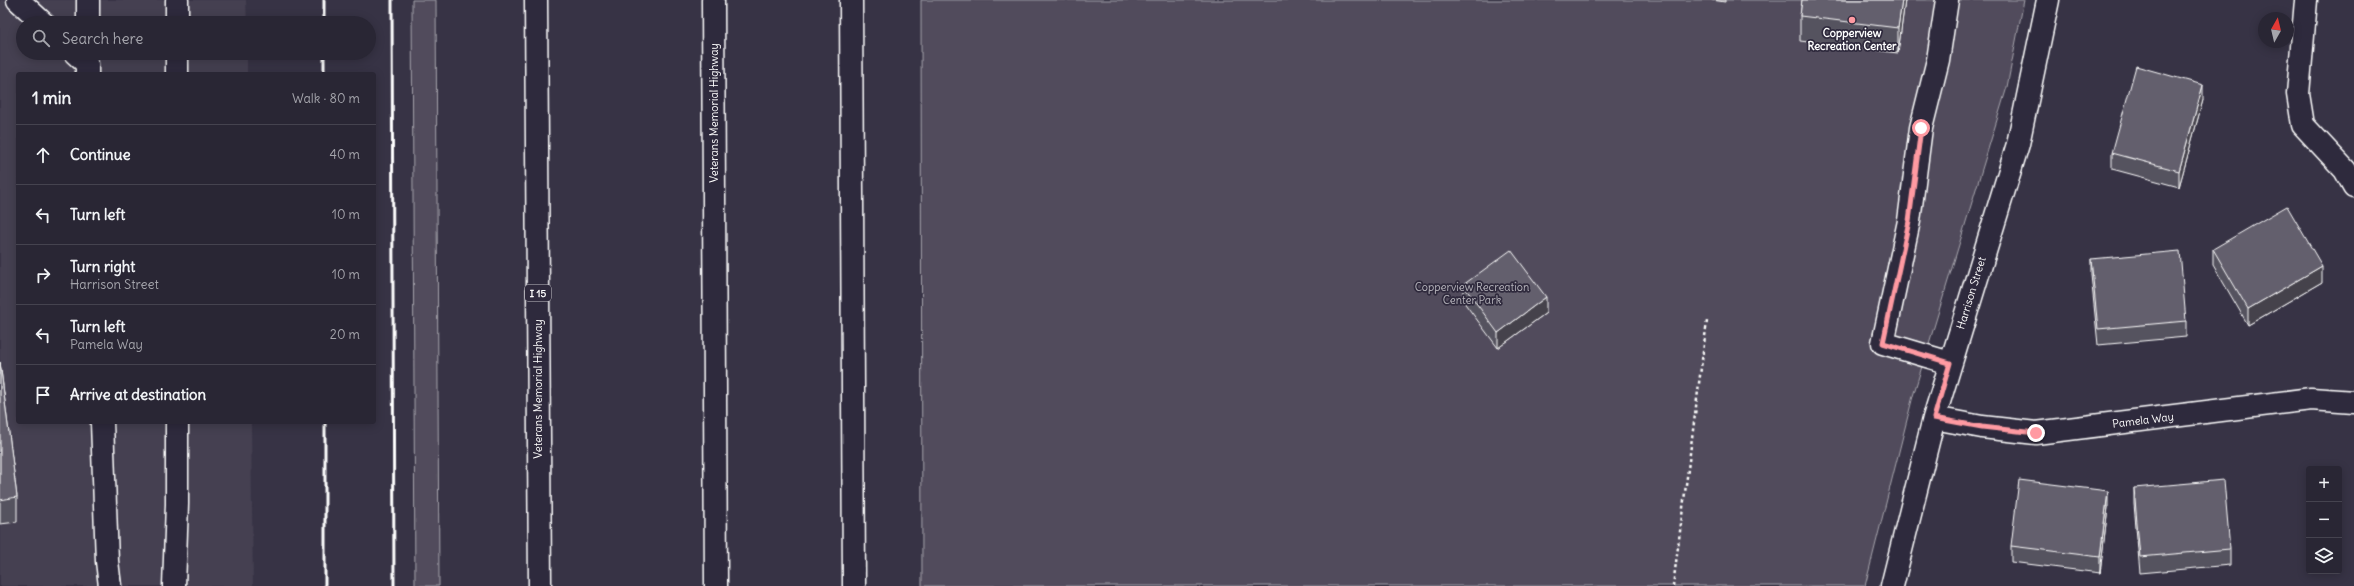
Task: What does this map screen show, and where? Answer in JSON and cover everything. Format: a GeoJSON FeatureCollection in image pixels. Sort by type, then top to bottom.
{"type":"FeatureCollection","features":[{"type":"Feature","properties":{"kind":"main road"},"geometry":{"type":"LineString","coordinates":[[18,0],[35,16]]}},
{"type":"Feature","properties":{"kind":"main road"},"geometry":{"type":"LineString","coordinates":[[88,0],[88,16]]}},
{"type":"Feature","properties":{"kind":"main road"},"geometry":{"type":"LineString","coordinates":[[177,0],[177,16]]}},
{"type":"Feature","properties":{"kind":"main road","name":"Veterans Memorial Highway"},"geometry":{"type":"LineString","coordinates":[[536,0],[540,586]]}},
{"type":"Feature","properties":{"kind":"main road","name":"Veterans Memorial Highway"},"geometry":{"type":"LineString","coordinates":[[713,0],[716,586]]}},
{"type":"Feature","properties":{"kind":"main road"},"geometry":{"type":"LineString","coordinates":[[851,0],[854,586]]}},
{"type":"Feature","properties":{"kind":"main road"},"geometry":{"type":"LineString","coordinates":[[1947,0],[1938,60],[1921,128],[1909,221],[1883,343],[1950,363]]}},
{"type":"Feature","properties":{"kind":"main road","name":"Harrison Street"},"geometry":{"type":"LineString","coordinates":[[1892,586],[1934,418],[2018,144],[2048,0]]}},
{"type":"Feature","properties":{"kind":"main road"},"geometry":{"type":"LineString","coordinates":[[2306,0],[2298,94],[2303,125],[2345,170],[2354,186]]}},
{"type":"Feature","properties":{"kind":"main road"},"geometry":{"type":"LineString","coordinates":[[177,60],[177,72]]}},
{"type":"Feature","properties":{"kind":"main road","name":"Pamela Way"},"geometry":{"type":"LineString","coordinates":[[1934,418],[1982,427],[2036,433],[2311,399],[2354,402]]}},
{"type":"Feature","properties":{"kind":"main road"},"geometry":{"type":"LineString","coordinates":[[102,424],[107,562],[110,586]]}},
{"type":"Feature","properties":{"kind":"main road"},"geometry":{"type":"LineString","coordinates":[[174,586],[177,504],[177,424]]}},
{"type":"Feature","properties":{"kind":"path"},"geometry":{"type":"LineString","coordinates":[[1673,586],[1707,321]]}},
{"type":"Feature","properties":{"kind":"shaded area"},"geometry":{"type":"Polygon","coordinates":[[[0,0],[246,0],[247,16],[16,16],[16,60],[247,60],[247,72],[16,72],[16,424],[251,424],[253,586],[0,586],[0,0]]]}},
{"type":"Feature","properties":{"kind":"green space"},"geometry":{"type":"Polygon","coordinates":[[[412,0],[436,0],[439,586],[415,586],[412,0]]]}},
{"type":"Feature","properties":{"kind":"green space","name":"Copperview Recreation Center Park"},"geometry":{"type":"Polygon","coordinates":[[[921,0],[2024,0],[2007,87],[1913,396],[1865,586],[922,586],[921,0]]]}},
{"type":"Feature","properties":{"kind":"building"},"geometry":{"type":"Polygon","coordinates":[[[1802,0],[1902,0],[1898,28],[1800,16],[1802,0]]]}},
{"type":"Feature","properties":{"kind":"building"},"geometry":{"type":"Polygon","coordinates":[[[2136,66],[2203,85],[2179,171],[2112,153],[2136,66]]]}},
{"type":"Feature","properties":{"kind":"building"},"geometry":{"type":"Polygon","coordinates":[[[2287,206],[2322,266],[2248,309],[2213,249],[2287,206]]]}},
{"type":"Feature","properties":{"kind":"building"},"geometry":{"type":"Polygon","coordinates":[[[1511,250],[1546,297],[1498,333],[1463,285],[1511,250]]]}},
{"type":"Feature","properties":{"kind":"building"},"geometry":{"type":"Polygon","coordinates":[[[2180,251],[2186,321],[2098,329],[2091,259],[2180,251]]]}},
{"type":"Feature","properties":{"kind":"building"},"geometry":{"type":"Polygon","coordinates":[[[0,362],[17,497],[0,500],[0,362]]]}},
{"type":"Feature","properties":{"kind":"building"},"geometry":{"type":"Polygon","coordinates":[[[2019,480],[2108,491],[2100,557],[2011,546],[2019,480]]]}},
{"type":"Feature","properties":{"kind":"building"},"geometry":{"type":"Polygon","coordinates":[[[2224,480],[2230,549],[2140,557],[2134,488],[2224,480]]]}},
{"type":"Feature","properties":{"kind":"railway"},"geometry":{"type":"LineString","coordinates":[[324,0],[324,16]]}},
{"type":"Feature","properties":{"kind":"railway"},"geometry":{"type":"LineString","coordinates":[[392,0],[394,586]]}},
{"type":"Feature","properties":{"kind":"railway"},"geometry":{"type":"LineString","coordinates":[[324,60],[324,72]]}},
{"type":"Feature","properties":{"kind":"railway"},"geometry":{"type":"LineString","coordinates":[[325,424],[325,586]]}},
{"type":"Feature","properties":{"kind":"place","name":"Copperview Recreation Center"},"geometry":{"type":"Point","coordinates":[1852,20]}},
{"type":"Feature","properties":{"kind":"route"},"geometry":{"type":"LineString","coordinates":[[1921,128],[1909,221],[1883,343],[1950,363],[1934,418],[1982,427],[2036,433]]}}]}
